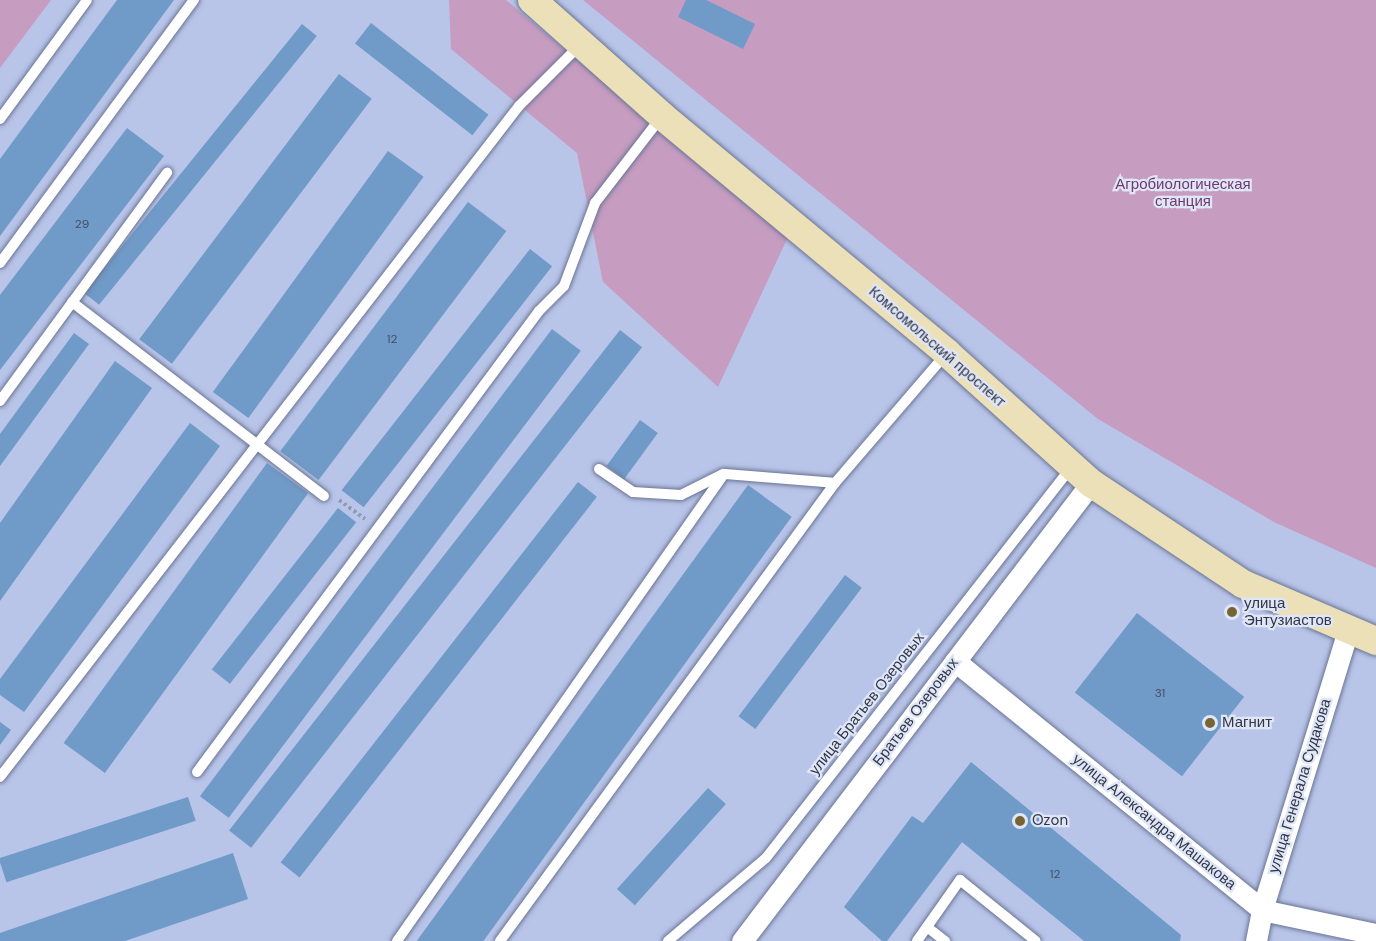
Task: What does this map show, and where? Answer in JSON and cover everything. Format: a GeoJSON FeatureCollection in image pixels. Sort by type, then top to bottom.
{"type":"FeatureCollection","features":[{"type":"Feature","properties":{"kind":"street","name":"Комсомольский проспект"},"geometry":{"type":"LineString","coordinates":[[532,0],[662,116],[947,353],[1081,475],[1243,584],[1348,632],[1376,641]]}},
{"type":"Feature","properties":{"kind":"street","name":"Братьев Озеровых"},"geometry":{"type":"LineString","coordinates":[[741,941],[955,661],[1081,475]]}},
{"type":"Feature","properties":{"kind":"street","name":"улица Генерала Судакова"},"geometry":{"type":"LineString","coordinates":[[1256,941],[1262,910],[1348,632]]}},
{"type":"Feature","properties":{"kind":"street","name":"улица Александра Машакова"},"geometry":{"type":"LineString","coordinates":[[955,661],[1262,910],[1376,934]]}},
{"type":"Feature","properties":{"kind":"lane"},"geometry":{"type":"LineString","coordinates":[[0,119],[87,0]]}},
{"type":"Feature","properties":{"kind":"lane"},"geometry":{"type":"LineString","coordinates":[[0,263],[194,0]]}},
{"type":"Feature","properties":{"kind":"lane"},"geometry":{"type":"LineString","coordinates":[[0,777],[255,444],[519,106],[581,43]]}},
{"type":"Feature","properties":{"kind":"lane"},"geometry":{"type":"LineString","coordinates":[[197,772],[539,311],[564,286],[595,203],[662,116]]}},
{"type":"Feature","properties":{"kind":"lane"},"geometry":{"type":"LineString","coordinates":[[0,401],[167,173]]}},
{"type":"Feature","properties":{"kind":"lane"},"geometry":{"type":"LineString","coordinates":[[72,302],[324,496]]}},
{"type":"Feature","properties":{"kind":"lane"},"geometry":{"type":"LineString","coordinates":[[500,941],[835,483],[947,353]]}},
{"type":"Feature","properties":{"kind":"lane"},"geometry":{"type":"LineString","coordinates":[[599,468],[633,492],[681,495],[724,474],[835,483]]}},
{"type":"Feature","properties":{"kind":"lane"},"geometry":{"type":"LineString","coordinates":[[397,941],[724,474]]}},
{"type":"Feature","properties":{"kind":"lane","name":"улица Братьев Озеровых"},"geometry":{"type":"LineString","coordinates":[[668,941],[766,858],[1081,475]]}},
{"type":"Feature","properties":{"kind":"lane"},"geometry":{"type":"LineString","coordinates":[[917,941],[960,880],[1036,941]]}},
{"type":"Feature","properties":{"kind":"lane"},"geometry":{"type":"LineString","coordinates":[[927,927],[945,941]]}},
{"type":"Feature","properties":{"kind":"path"},"geometry":{"type":"LineString","coordinates":[[324,496],[339,500],[378,528]]}},
{"type":"Feature","properties":{"kind":"green space"},"geometry":{"type":"Polygon","coordinates":[[[0,0],[51,0],[0,68],[0,0]]]}},
{"type":"Feature","properties":{"kind":"green space"},"geometry":{"type":"Polygon","coordinates":[[[449,0],[506,0],[788,237],[718,387],[603,282],[577,153],[451,49],[449,0]]]}},
{"type":"Feature","properties":{"kind":"green space","name":"Агробиологическая станция"},"geometry":{"type":"Polygon","coordinates":[[[583,0],[1376,0],[1376,568],[1274,522],[1098,419],[583,0]]]}},
{"type":"Feature","properties":{"kind":"building"},"geometry":{"type":"Polygon","coordinates":[[[117,0],[174,0],[0,236],[0,159],[117,0]]]}},
{"type":"Feature","properties":{"kind":"building"},"geometry":{"type":"Polygon","coordinates":[[[686,0],[706,0],[755,24],[743,49],[678,17],[686,0]]]}},
{"type":"Feature","properties":{"kind":"building"},"geometry":{"type":"Polygon","coordinates":[[[371,23],[488,115],[472,135],[355,43],[371,23]]]}},
{"type":"Feature","properties":{"kind":"building"},"geometry":{"type":"Polygon","coordinates":[[[302,24],[317,36],[99,305],[84,293],[302,24]]]}},
{"type":"Feature","properties":{"kind":"building"},"geometry":{"type":"Polygon","coordinates":[[[339,74],[372,99],[172,364],[139,339],[339,74]]]}},
{"type":"Feature","properties":{"kind":"building"},"geometry":{"type":"Polygon","coordinates":[[[127,128],[164,156],[0,370],[0,295],[127,128]]]}},
{"type":"Feature","properties":{"kind":"building"},"geometry":{"type":"Polygon","coordinates":[[[388,151],[424,177],[248,418],[213,392],[388,151]]]}},
{"type":"Feature","properties":{"kind":"building"},"geometry":{"type":"Polygon","coordinates":[[[468,202],[506,231],[319,480],[280,451],[468,202]]]}},
{"type":"Feature","properties":{"kind":"building"},"geometry":{"type":"Polygon","coordinates":[[[530,249],[552,266],[364,507],[342,490],[530,249]]]}},
{"type":"Feature","properties":{"kind":"building"},"geometry":{"type":"Polygon","coordinates":[[[552,329],[581,351],[229,818],[200,796],[552,329]]]}},
{"type":"Feature","properties":{"kind":"building"},"geometry":{"type":"Polygon","coordinates":[[[620,330],[642,347],[251,848],[229,830],[620,330]]]}},
{"type":"Feature","properties":{"kind":"building"},"geometry":{"type":"Polygon","coordinates":[[[74,333],[89,344],[0,466],[0,434],[74,333]]]}},
{"type":"Feature","properties":{"kind":"building"},"geometry":{"type":"Polygon","coordinates":[[[115,361],[152,388],[0,601],[0,523],[115,361]]]}},
{"type":"Feature","properties":{"kind":"building"},"geometry":{"type":"Polygon","coordinates":[[[640,420],[658,433],[624,479],[606,466],[640,420]]]}},
{"type":"Feature","properties":{"kind":"building"},"geometry":{"type":"Polygon","coordinates":[[[190,423],[220,446],[24,712],[0,695],[0,679],[190,423]]]}},
{"type":"Feature","properties":{"kind":"building"},"geometry":{"type":"Polygon","coordinates":[[[267,463],[308,493],[105,773],[64,743],[267,463]]]}},
{"type":"Feature","properties":{"kind":"building"},"geometry":{"type":"Polygon","coordinates":[[[578,482],[597,497],[300,877],[281,863],[578,482]]]}},
{"type":"Feature","properties":{"kind":"building"},"geometry":{"type":"Polygon","coordinates":[[[748,485],[792,517],[483,941],[417,941],[748,485]]]}},
{"type":"Feature","properties":{"kind":"building"},"geometry":{"type":"Polygon","coordinates":[[[338,508],[356,522],[230,684],[212,670],[338,508]]]}},
{"type":"Feature","properties":{"kind":"building"},"geometry":{"type":"Polygon","coordinates":[[[845,575],[862,588],[755,729],[738,716],[845,575]]]}},
{"type":"Feature","properties":{"kind":"building"},"geometry":{"type":"Polygon","coordinates":[[[1137,613],[1244,697],[1182,776],[1075,693],[1137,613]]]}},
{"type":"Feature","properties":{"kind":"building"},"geometry":{"type":"Polygon","coordinates":[[[0,722],[11,730],[0,745],[0,722]]]}},
{"type":"Feature","properties":{"kind":"building"},"geometry":{"type":"Polygon","coordinates":[[[971,762],[1181,935],[1180,941],[1084,941],[962,842],[887,941],[882,941],[844,907],[912,816],[923,823],[971,762]]]}},
{"type":"Feature","properties":{"kind":"building"},"geometry":{"type":"Polygon","coordinates":[[[708,788],[726,804],[635,905],[617,889],[708,788]]]}},
{"type":"Feature","properties":{"kind":"building"},"geometry":{"type":"Polygon","coordinates":[[[188,797],[196,821],[6,882],[0,858],[188,797]]]}},
{"type":"Feature","properties":{"kind":"building"},"geometry":{"type":"Polygon","coordinates":[[[233,853],[248,899],[125,941],[0,941],[0,933],[233,853]]]}},
{"type":"Feature","properties":{"kind":"place","name":"улица Энтузиастов"},"geometry":{"type":"Point","coordinates":[1232,612]}},
{"type":"Feature","properties":{"kind":"place","name":"Магнит"},"geometry":{"type":"Point","coordinates":[1210,723]}},
{"type":"Feature","properties":{"kind":"place","name":"Ozon"},"geometry":{"type":"Point","coordinates":[1020,821]}}]}
